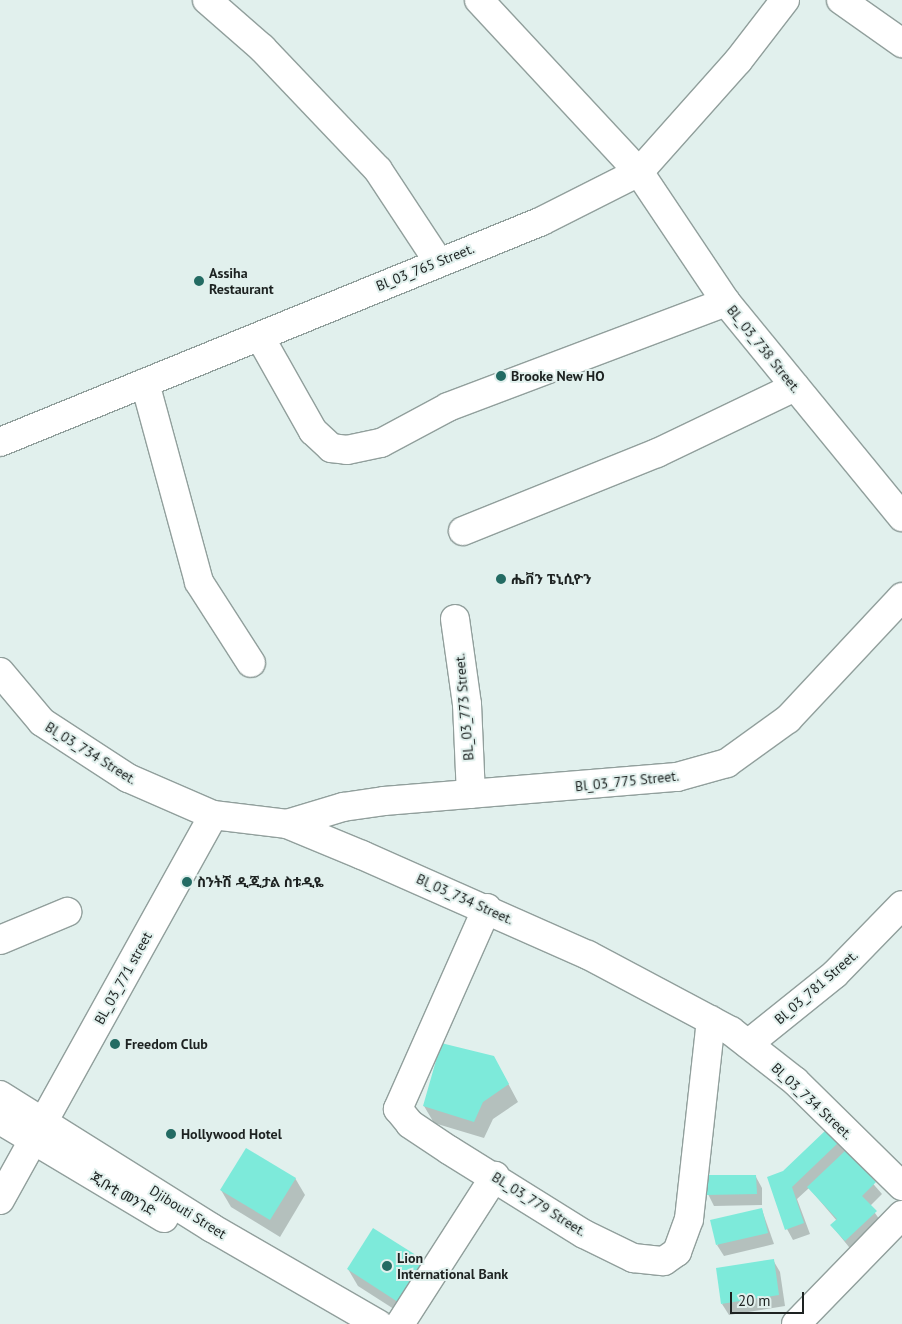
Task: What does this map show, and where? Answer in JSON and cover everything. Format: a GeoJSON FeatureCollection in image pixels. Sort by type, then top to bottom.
{"type":"FeatureCollection","features":[{"type":"Feature","properties":{"kind":"street"},"geometry":{"type":"LineString","coordinates":[[207,0],[262,48],[378,170],[438,261]]}},
{"type":"Feature","properties":{"kind":"street","name":"BL_03_738 Street."},"geometry":{"type":"LineString","coordinates":[[479,0],[639,172],[726,302],[902,517]]}},
{"type":"Feature","properties":{"kind":"street","name":"Bl_03_765 Street."},"geometry":{"type":"LineString","coordinates":[[0,442],[260,337],[438,261],[542,221],[639,172],[738,61],[785,0]]}},
{"type":"Feature","properties":{"kind":"street"},"geometry":{"type":"LineString","coordinates":[[841,0],[902,43]]}},
{"type":"Feature","properties":{"kind":"street"},"geometry":{"type":"LineString","coordinates":[[260,337],[313,432],[331,448],[347,450],[381,443],[448,407],[726,302]]}},
{"type":"Feature","properties":{"kind":"street"},"geometry":{"type":"LineString","coordinates":[[145,383],[198,582],[251,663]]}},
{"type":"Feature","properties":{"kind":"street"},"geometry":{"type":"LineString","coordinates":[[463,531],[657,453],[795,388]]}},
{"type":"Feature","properties":{"kind":"street","name":"Bl_03_775 Street."},"geometry":{"type":"LineString","coordinates":[[287,824],[343,808],[471,794],[677,777],[727,764],[788,719],[902,597]]}},
{"type":"Feature","properties":{"kind":"street","name":"BL_03_773 Street."},"geometry":{"type":"LineString","coordinates":[[455,620],[467,704],[471,794]]}},
{"type":"Feature","properties":{"kind":"street","name":"Bl_03_734 Street."},"geometry":{"type":"LineString","coordinates":[[0,672],[21,702],[65,739],[128,778],[213,815],[287,824],[487,908],[711,1020],[748,1044],[794,1081],[902,1186]]}},
{"type":"Feature","properties":{"kind":"street","name":"BL_03_771 street"},"geometry":{"type":"LineString","coordinates":[[0,1200],[40,1132],[213,815]]}},
{"type":"Feature","properties":{"kind":"street","name":"Bl_03_781 Street."},"geometry":{"type":"LineString","coordinates":[[748,1044],[835,974],[902,905]]}},
{"type":"Feature","properties":{"kind":"street","name":"BL_03_779 Street."},"geometry":{"type":"LineString","coordinates":[[487,908],[398,1109],[410,1124],[584,1234],[633,1258],[664,1261],[677,1252],[689,1219],[711,1020]]}},
{"type":"Feature","properties":{"kind":"street"},"geometry":{"type":"LineString","coordinates":[[0,940],[68,912]]}},
{"type":"Feature","properties":{"kind":"street","name":"Djibouti Street"},"geometry":{"type":"LineString","coordinates":[[0,1095],[40,1132]]}},
{"type":"Feature","properties":{"kind":"street","name":"Djibouti Street"},"geometry":{"type":"LineString","coordinates":[[0,1120],[40,1132],[378,1324]]}},
{"type":"Feature","properties":{"kind":"street","name":"ጂቡቲ መንገድ"},"geometry":{"type":"LineString","coordinates":[[40,1132],[342,1324]]}},
{"type":"Feature","properties":{"kind":"street"},"geometry":{"type":"LineString","coordinates":[[400,1324],[495,1176]]}},
{"type":"Feature","properties":{"kind":"street"},"geometry":{"type":"LineString","coordinates":[[796,1324],[902,1215]]}},
{"type":"Feature","properties":{"kind":"building"},"geometry":{"type":"Polygon","coordinates":[[[441,1043],[494,1056],[509,1084],[483,1102],[474,1122],[423,1106],[441,1043]]]}},
{"type":"Feature","properties":{"kind":"building"},"geometry":{"type":"Polygon","coordinates":[[[827,1129],[839,1142],[792,1187],[804,1223],[785,1230],[767,1177],[783,1171],[827,1129]]]}},
{"type":"Feature","properties":{"kind":"building"},"geometry":{"type":"Polygon","coordinates":[[[246,1148],[296,1178],[270,1220],[220,1190],[246,1148]]]}},
{"type":"Feature","properties":{"kind":"building"},"geometry":{"type":"Polygon","coordinates":[[[846,1150],[876,1182],[862,1196],[877,1211],[845,1241],[830,1225],[837,1219],[807,1187],[846,1150]]]}},
{"type":"Feature","properties":{"kind":"building"},"geometry":{"type":"Polygon","coordinates":[[[707,1175],[756,1175],[757,1194],[706,1195],[707,1175]]]}},
{"type":"Feature","properties":{"kind":"building"},"geometry":{"type":"Polygon","coordinates":[[[762,1208],[768,1233],[716,1245],[710,1220],[762,1208]]]}},
{"type":"Feature","properties":{"kind":"building","name":"Lion International Bank"},"geometry":{"type":"Polygon","coordinates":[[[373,1228],[427,1262],[401,1304],[347,1269],[373,1228]]]}},
{"type":"Feature","properties":{"kind":"building"},"geometry":{"type":"Polygon","coordinates":[[[774,1259],[779,1295],[721,1304],[716,1268],[774,1259]]]}},
{"type":"Feature","properties":{"kind":"place","name":"Assiha Restaurant"},"geometry":{"type":"Point","coordinates":[199,281]}},
{"type":"Feature","properties":{"kind":"place","name":"Brooke New HO"},"geometry":{"type":"Point","coordinates":[501,376]}},
{"type":"Feature","properties":{"kind":"place","name":"ሔቨን ፔኒሲዮን"},"geometry":{"type":"Point","coordinates":[501,579]}},
{"type":"Feature","properties":{"kind":"place","name":"ስንትሽ ዲጂታል ስቱዲዬ"},"geometry":{"type":"Point","coordinates":[187,882]}},
{"type":"Feature","properties":{"kind":"place","name":"Freedom Club"},"geometry":{"type":"Point","coordinates":[115,1044]}},
{"type":"Feature","properties":{"kind":"place","name":"Hollywood Hotel"},"geometry":{"type":"Point","coordinates":[171,1134]}},
{"type":"Feature","properties":{"kind":"place","name":"Lion International Bank"},"geometry":{"type":"Point","coordinates":[387,1266]}}]}
